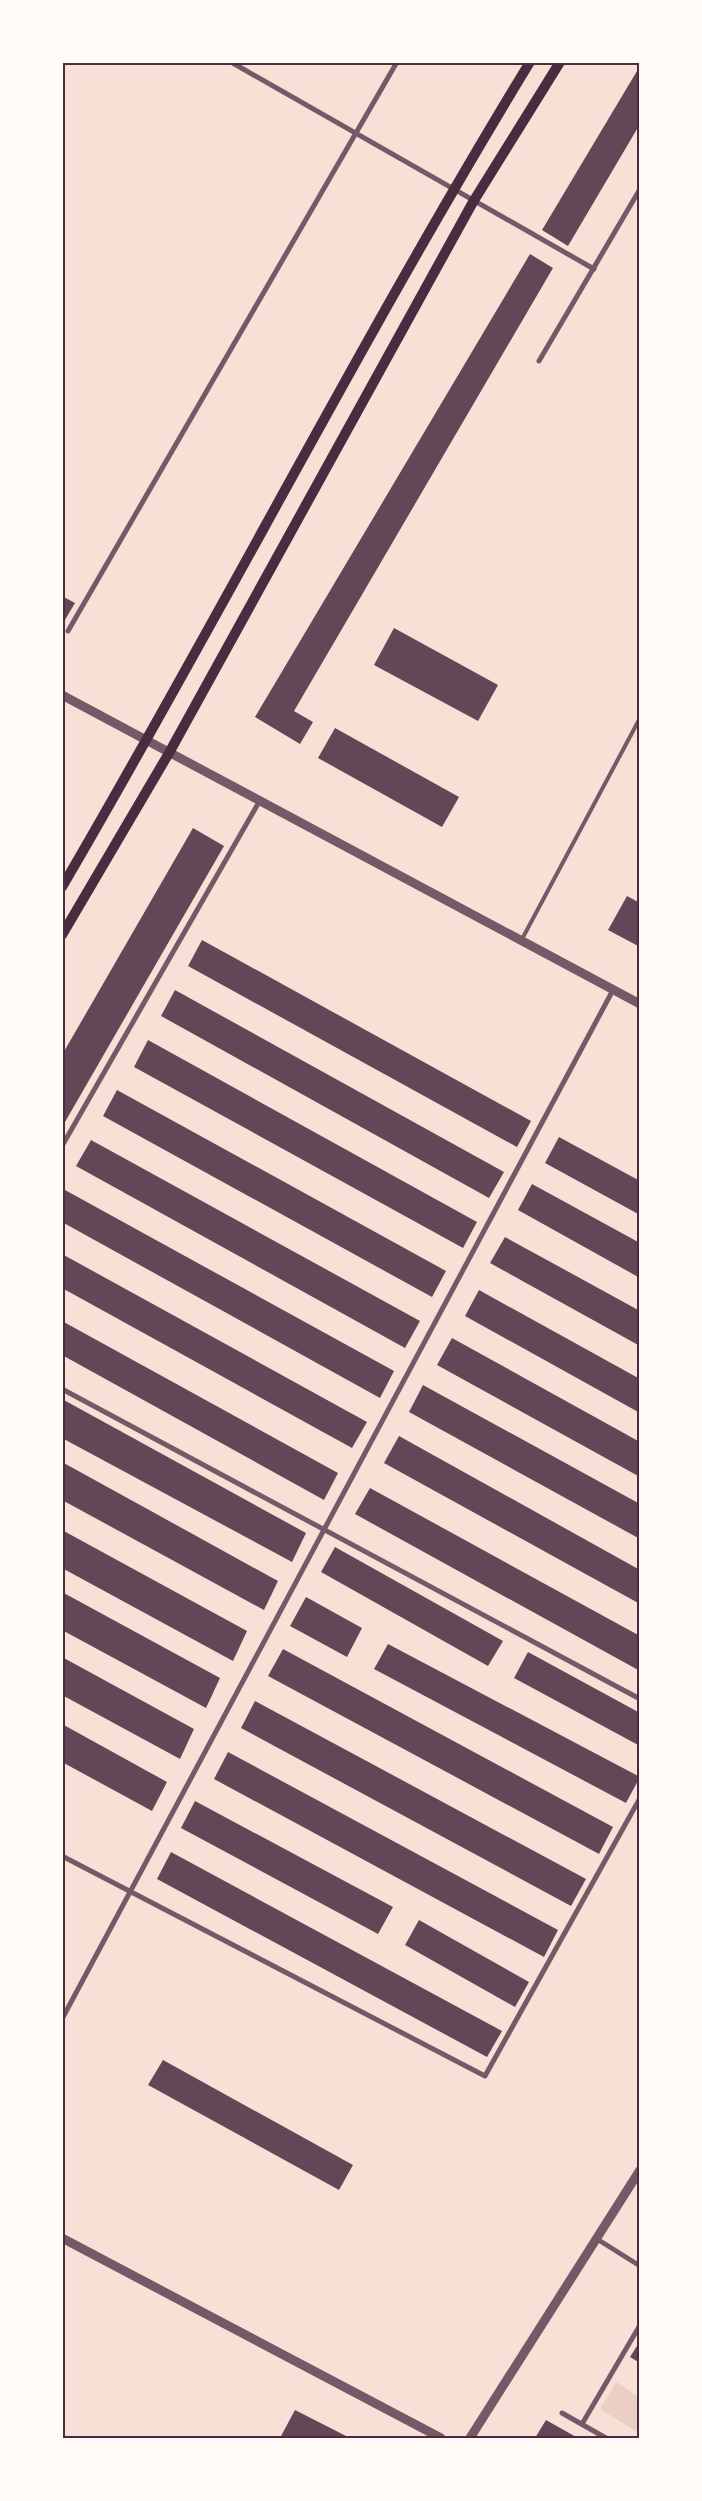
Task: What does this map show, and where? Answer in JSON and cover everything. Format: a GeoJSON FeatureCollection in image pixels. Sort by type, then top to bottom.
{"type":"FeatureCollection","features":[{"type":"Feature","properties":{"kind":"main road"},"geometry":{"type":"LineString","coordinates":[[62,887],[147,742],[452,190],[530,62]]}},
{"type":"Feature","properties":{"kind":"main road"},"geometry":{"type":"LineString","coordinates":[[62,935],[169,753],[473,202],[560,62]]}},
{"type":"Feature","properties":{"kind":"street"},"geometry":{"type":"LineString","coordinates":[[230,62],[473,202],[594,269]]}},
{"type":"Feature","properties":{"kind":"street"},"geometry":{"type":"LineString","coordinates":[[68,631],[397,62]]}},
{"type":"Feature","properties":{"kind":"street"},"geometry":{"type":"LineString","coordinates":[[539,361],[640,189]]}},
{"type":"Feature","properties":{"kind":"street"},"geometry":{"type":"LineString","coordinates":[[62,695],[640,1004]]}},
{"type":"Feature","properties":{"kind":"street"},"geometry":{"type":"LineString","coordinates":[[62,1146],[260,802]]}},
{"type":"Feature","properties":{"kind":"street"},"geometry":{"type":"LineString","coordinates":[[62,2019],[613,990]]}},
{"type":"Feature","properties":{"kind":"street"},"geometry":{"type":"LineString","coordinates":[[62,1133],[68,1136]]}},
{"type":"Feature","properties":{"kind":"street"},"geometry":{"type":"LineString","coordinates":[[62,1389],[640,1699]]}},
{"type":"Feature","properties":{"kind":"street"},"geometry":{"type":"LineString","coordinates":[[62,1856],[485,2076],[640,1798]]}},
{"type":"Feature","properties":{"kind":"street"},"geometry":{"type":"LineString","coordinates":[[470,2438],[640,2170]]}},
{"type":"Feature","properties":{"kind":"street"},"geometry":{"type":"LineString","coordinates":[[62,2238],[441,2438]]}},
{"type":"Feature","properties":{"kind":"street"},"geometry":{"type":"LineString","coordinates":[[597,2239],[640,2266]]}},
{"type":"Feature","properties":{"kind":"street"},"geometry":{"type":"LineString","coordinates":[[582,2424],[640,2325]]}},
{"type":"Feature","properties":{"kind":"street"},"geometry":{"type":"LineString","coordinates":[[562,2413],[606,2438]]}},
{"type":"Feature","properties":{"kind":"lane"},"geometry":{"type":"LineString","coordinates":[[521,941],[640,718]]}},
{"type":"Feature","properties":{"kind":"shaded area"},"geometry":{"type":"Polygon","coordinates":[[[616,2382],[639,2397],[639,2433],[600,2409],[616,2382]]]}},
{"type":"Feature","properties":{"kind":"building"},"geometry":{"type":"Polygon","coordinates":[[[640,66],[640,124],[568,246],[542,230],[640,66]]]}},
{"type":"Feature","properties":{"kind":"building"},"geometry":{"type":"Polygon","coordinates":[[[530,254],[553,268],[294,711],[313,722],[300,744],[255,717],[530,254]]]}},
{"type":"Feature","properties":{"kind":"building"},"geometry":{"type":"Polygon","coordinates":[[[62,596],[75,603],[62,625],[62,596]]]}},
{"type":"Feature","properties":{"kind":"building"},"geometry":{"type":"Polygon","coordinates":[[[394,628],[498,685],[478,721],[374,665],[394,628]]]}},
{"type":"Feature","properties":{"kind":"building"},"geometry":{"type":"Polygon","coordinates":[[[335,728],[459,797],[442,827],[318,758],[335,728]]]}},
{"type":"Feature","properties":{"kind":"building"},"geometry":{"type":"Polygon","coordinates":[[[193,828],[224,846],[65,1122],[62,1121],[62,1055],[193,828]]]}},
{"type":"Feature","properties":{"kind":"building"},"geometry":{"type":"Polygon","coordinates":[[[627,896],[640,903],[640,947],[608,930],[627,896]]]}},
{"type":"Feature","properties":{"kind":"building"},"geometry":{"type":"Polygon","coordinates":[[[202,940],[531,1121],[517,1147],[188,966],[202,940]]]}},
{"type":"Feature","properties":{"kind":"building"},"geometry":{"type":"Polygon","coordinates":[[[175,990],[504,1172],[489,1198],[161,1016],[175,990]]]}},
{"type":"Feature","properties":{"kind":"building"},"geometry":{"type":"Polygon","coordinates":[[[148,1040],[477,1222],[463,1248],[134,1067],[148,1040]]]}},
{"type":"Feature","properties":{"kind":"building"},"geometry":{"type":"Polygon","coordinates":[[[117,1090],[446,1271],[432,1297],[103,1116],[117,1090]]]}},
{"type":"Feature","properties":{"kind":"building"},"geometry":{"type":"Polygon","coordinates":[[[559,1137],[640,1181],[640,1215],[545,1163],[559,1137]]]}},
{"type":"Feature","properties":{"kind":"building"},"geometry":{"type":"Polygon","coordinates":[[[91,1140],[420,1321],[405,1348],[76,1166],[91,1140]]]}},
{"type":"Feature","properties":{"kind":"building"},"geometry":{"type":"Polygon","coordinates":[[[532,1184],[640,1243],[640,1278],[518,1210],[532,1184]]]}},
{"type":"Feature","properties":{"kind":"building"},"geometry":{"type":"Polygon","coordinates":[[[65,1190],[394,1371],[380,1398],[62,1222],[62,1195],[65,1190]]]}},
{"type":"Feature","properties":{"kind":"building"},"geometry":{"type":"Polygon","coordinates":[[[505,1237],[640,1311],[640,1346],[490,1263],[505,1237]]]}},
{"type":"Feature","properties":{"kind":"building"},"geometry":{"type":"Polygon","coordinates":[[[62,1254],[367,1422],[352,1448],[62,1288],[62,1254]]]}},
{"type":"Feature","properties":{"kind":"building"},"geometry":{"type":"Polygon","coordinates":[[[479,1290],[640,1379],[640,1413],[465,1316],[479,1290]]]}},
{"type":"Feature","properties":{"kind":"building"},"geometry":{"type":"Polygon","coordinates":[[[62,1321],[338,1473],[324,1500],[62,1355],[62,1321]]]}},
{"type":"Feature","properties":{"kind":"building"},"geometry":{"type":"Polygon","coordinates":[[[452,1338],[640,1442],[640,1477],[437,1365],[452,1338]]]}},
{"type":"Feature","properties":{"kind":"building"},"geometry":{"type":"Polygon","coordinates":[[[423,1385],[640,1504],[640,1539],[409,1412],[423,1385]]]}},
{"type":"Feature","properties":{"kind":"building"},"geometry":{"type":"Polygon","coordinates":[[[62,1399],[306,1533],[292,1562],[62,1438],[62,1399]]]}},
{"type":"Feature","properties":{"kind":"building"},"geometry":{"type":"Polygon","coordinates":[[[399,1436],[640,1570],[640,1604],[384,1463],[399,1436]]]}},
{"type":"Feature","properties":{"kind":"building"},"geometry":{"type":"Polygon","coordinates":[[[62,1462],[278,1581],[264,1610],[62,1500],[62,1462]]]}},
{"type":"Feature","properties":{"kind":"building"},"geometry":{"type":"Polygon","coordinates":[[[370,1488],[640,1636],[640,1671],[355,1514],[370,1488]]]}},
{"type":"Feature","properties":{"kind":"building"},"geometry":{"type":"Polygon","coordinates":[[[62,1530],[247,1631],[233,1661],[62,1568],[62,1530]]]}},
{"type":"Feature","properties":{"kind":"building"},"geometry":{"type":"Polygon","coordinates":[[[335,1547],[503,1641],[488,1666],[321,1572],[335,1547]]]}},
{"type":"Feature","properties":{"kind":"building"},"geometry":{"type":"Polygon","coordinates":[[[62,1592],[220,1678],[206,1708],[62,1630],[62,1592]]]}},
{"type":"Feature","properties":{"kind":"building"},"geometry":{"type":"Polygon","coordinates":[[[306,1597],[362,1628],[347,1657],[290,1626],[306,1597]]]}},
{"type":"Feature","properties":{"kind":"building"},"geometry":{"type":"Polygon","coordinates":[[[388,1644],[640,1777],[626,1803],[374,1669],[388,1644]]]}},
{"type":"Feature","properties":{"kind":"building"},"geometry":{"type":"Polygon","coordinates":[[[283,1649],[613,1827],[599,1854],[268,1676],[283,1649]]]}},
{"type":"Feature","properties":{"kind":"building"},"geometry":{"type":"Polygon","coordinates":[[[528,1652],[640,1713],[640,1746],[514,1678],[528,1652]]]}},
{"type":"Feature","properties":{"kind":"building"},"geometry":{"type":"Polygon","coordinates":[[[62,1657],[194,1729],[180,1759],[62,1695],[62,1657]]]}},
{"type":"Feature","properties":{"kind":"building"},"geometry":{"type":"Polygon","coordinates":[[[255,1701],[586,1879],[571,1906],[241,1728],[255,1701]]]}},
{"type":"Feature","properties":{"kind":"building"},"geometry":{"type":"Polygon","coordinates":[[[62,1724],[167,1782],[152,1811],[62,1762],[62,1724]]]}},
{"type":"Feature","properties":{"kind":"building"},"geometry":{"type":"Polygon","coordinates":[[[228,1752],[558,1930],[544,1957],[214,1779],[228,1752]]]}},
{"type":"Feature","properties":{"kind":"building"},"geometry":{"type":"Polygon","coordinates":[[[195,1801],[393,1907],[378,1934],[181,1828],[195,1801]]]}},
{"type":"Feature","properties":{"kind":"building"},"geometry":{"type":"Polygon","coordinates":[[[171,1852],[502,2031],[487,2057],[157,1879],[171,1852]]]}},
{"type":"Feature","properties":{"kind":"building"},"geometry":{"type":"Polygon","coordinates":[[[419,1920],[529,1982],[515,2007],[405,1945],[419,1920]]]}},
{"type":"Feature","properties":{"kind":"building"},"geometry":{"type":"Polygon","coordinates":[[[163,2060],[353,2165],[339,2190],[148,2085],[163,2060]]]}},
{"type":"Feature","properties":{"kind":"building"},"geometry":{"type":"Polygon","coordinates":[[[640,2341],[640,2363],[630,2357],[640,2341]]]}},
{"type":"Feature","properties":{"kind":"building"},"geometry":{"type":"Polygon","coordinates":[[[295,2410],[350,2438],[280,2438],[295,2410]]]}},
{"type":"Feature","properties":{"kind":"building"},"geometry":{"type":"Polygon","coordinates":[[[546,2420],[578,2438],[535,2438],[546,2420]]]}}]}
